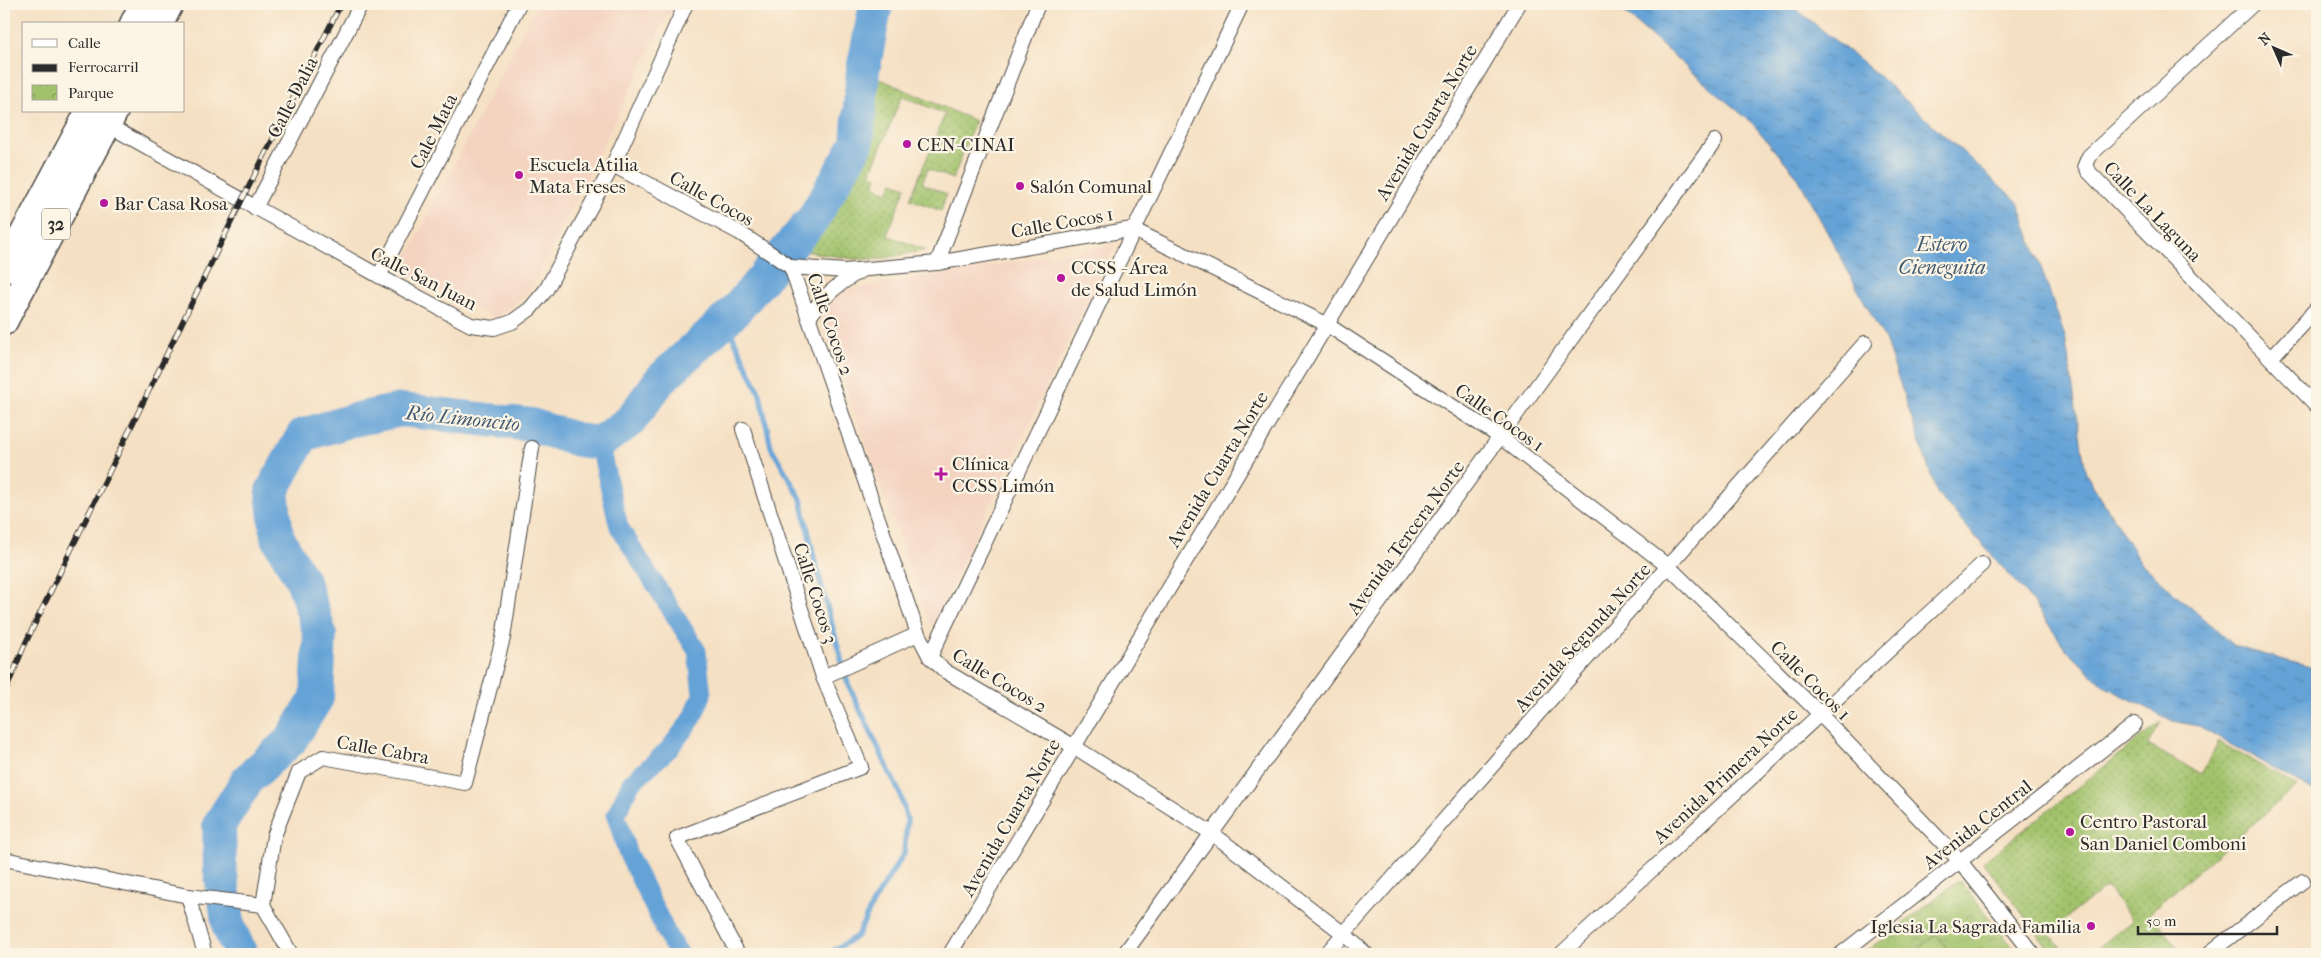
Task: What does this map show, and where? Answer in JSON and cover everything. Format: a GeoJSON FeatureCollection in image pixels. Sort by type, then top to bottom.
{"type":"FeatureCollection","features":[{"type":"Feature","properties":{"kind":"highway"},"geometry":{"type":"LineString","coordinates":[[134,22],[143,4]]}},
{"type":"Feature","properties":{"kind":"highway"},"geometry":{"type":"LineString","coordinates":[[161,22],[170,4]]}},
{"type":"Feature","properties":{"kind":"highway","name":"32"},"geometry":{"type":"LineString","coordinates":[[4,270],[99,115]]}},
{"type":"Feature","properties":{"kind":"highway","name":"32"},"geometry":{"type":"LineString","coordinates":[[4,322],[99,115]]}},
{"type":"Feature","properties":{"kind":"street","name":"Calle Dalia"},"geometry":{"type":"LineString","coordinates":[[255,208],[361,4]]}},
{"type":"Feature","properties":{"kind":"street","name":"Cale Mata"},"geometry":{"type":"LineString","coordinates":[[379,276],[519,4]]}},
{"type":"Feature","properties":{"kind":"street","name":"Calle San Juan"},"geometry":{"type":"LineString","coordinates":[[99,115],[255,208],[379,276],[471,324],[494,328],[512,322],[530,309],[546,290],[613,164],[686,4]]}},
{"type":"Feature","properties":{"kind":"street"},"geometry":{"type":"LineString","coordinates":[[937,264],[1038,4]]}},
{"type":"Feature","properties":{"kind":"street"},"geometry":{"type":"LineString","coordinates":[[930,658],[1132,229],[1242,4]]}},
{"type":"Feature","properties":{"kind":"street","name":"Avenida Cuarta Norte"},"geometry":{"type":"LineString","coordinates":[[950,954],[1519,4]]}},
{"type":"Feature","properties":{"kind":"street","name":"Calle La Laguna"},"geometry":{"type":"LineString","coordinates":[[2252,4],[2089,156],[2085,165],[2088,171],[2317,406]]}},
{"type":"Feature","properties":{"kind":"street","name":"Avenida Tercera Norte"},"geometry":{"type":"LineString","coordinates":[[1124,954],[1715,141]]}},
{"type":"Feature","properties":{"kind":"street","name":"Calle Cocos"},"geometry":{"type":"LineString","coordinates":[[613,164],[740,233],[791,267]]}},
{"type":"Feature","properties":{"kind":"street","name":"Calle Cocos 1"},"geometry":{"type":"LineString","coordinates":[[791,267],[845,271],[937,264],[1132,229],[1326,324],[1500,437],[1669,567],[1819,713],[1960,861],[2033,954]]}},
{"type":"Feature","properties":{"kind":"street","name":"Calle Cocos 2"},"geometry":{"type":"LineString","coordinates":[[791,267],[918,634],[930,658],[945,671],[1073,746],[1213,834],[1344,934],[1366,954]]}},
{"type":"Feature","properties":{"kind":"street"},"geometry":{"type":"LineString","coordinates":[[809,318],[817,304],[834,287],[863,270]]}},
{"type":"Feature","properties":{"kind":"street"},"geometry":{"type":"LineString","coordinates":[[2271,358],[2317,308]]}},
{"type":"Feature","properties":{"kind":"street","name":"Avenida Segunda Norte"},"geometry":{"type":"LineString","coordinates":[[1326,954],[1865,343]]}},
{"type":"Feature","properties":{"kind":"street","name":"Calle Cocos 3"},"geometry":{"type":"LineString","coordinates":[[738,954],[677,838],[860,766],[823,677],[743,429]]}},
{"type":"Feature","properties":{"kind":"street","name":"Calle Cabra"},"geometry":{"type":"LineString","coordinates":[[263,905],[274,836],[299,772],[323,757],[465,783],[503,638],[532,448]]}},
{"type":"Feature","properties":{"kind":"street","name":"Avenida Primera Norte"},"geometry":{"type":"LineString","coordinates":[[1561,954],[1982,564]]}},
{"type":"Feature","properties":{"kind":"street"},"geometry":{"type":"LineString","coordinates":[[823,677],[918,634]]}},
{"type":"Feature","properties":{"kind":"street","name":"Avenida Central"},"geometry":{"type":"LineString","coordinates":[[1841,954],[2135,724]]}},
{"type":"Feature","properties":{"kind":"street"},"geometry":{"type":"LineString","coordinates":[[4,859],[188,896],[263,905],[291,954]]}},
{"type":"Feature","properties":{"kind":"street"},"geometry":{"type":"LineString","coordinates":[[2208,954],[2303,881]]}},
{"type":"Feature","properties":{"kind":"street"},"geometry":{"type":"LineString","coordinates":[[188,896],[205,954]]}},
{"type":"Feature","properties":{"kind":"shaded area","name":"Escuela Atilia Mata Freses"},"geometry":{"type":"Polygon","coordinates":[[[537,4],[673,4],[531,289],[513,306],[494,318],[400,271],[537,4]]]}},
{"type":"Feature","properties":{"kind":"shaded area","name":"Clínica CCSS Limón"},"geometry":{"type":"Polygon","coordinates":[[[1115,245],[931,627],[822,321],[828,302],[847,290],[1115,245]]]}},
{"type":"Feature","properties":{"kind":"green space"},"geometry":{"type":"Polygon","coordinates":[[[878,78],[975,121],[953,179],[928,169],[922,183],[946,194],[941,211],[910,199],[945,114],[902,96],[870,174],[877,177],[874,186],[888,192],[893,182],[906,187],[887,235],[925,250],[880,259],[854,259],[804,251],[822,225],[868,143],[878,78]]]}},
{"type":"Feature","properties":{"kind":"green space"},"geometry":{"type":"Polygon","coordinates":[[[2162,721],[2148,745],[2201,774],[2219,742],[2297,786],[2149,913],[2183,954],[2090,954],[2133,920],[2106,887],[2049,932],[2066,954],[2053,954],[1983,862],[2162,721]]]}},
{"type":"Feature","properties":{"kind":"green space"},"geometry":{"type":"Polygon","coordinates":[[[1959,880],[2018,954],[1952,954],[1936,934],[1910,954],[1864,954],[1959,880]]]}},
{"type":"Feature","properties":{"kind":"green space"},"geometry":{"type":"Polygon","coordinates":[[[1936,934],[1952,954],[1910,954],[1936,934]]]}},
{"type":"Feature","properties":{"kind":"water","name":"Estero Cieneguita"},"geometry":{"type":"Polygon","coordinates":[[[1615,4],[1790,4],[1873,71],[2018,202],[2065,336],[2086,474],[2141,563],[2234,646],[2317,669],[2317,793],[2198,726],[2173,721],[2102,685],[2065,648],[2033,602],[1937,493],[1886,342],[1797,176],[1752,123],[1615,4]]]}},
{"type":"Feature","properties":{"kind":"waterway","name":"Río Limoncito"},"geometry":{"type":"LineString","coordinates":[[241,954],[229,928],[220,869],[219,825],[248,779],[290,741],[317,698],[320,634],[303,582],[277,536],[272,491],[303,435],[353,420],[401,410],[531,425],[578,440],[599,443],[630,421],[661,379],[735,311],[813,219],[857,143],[863,70],[876,4]]}},
{"type":"Feature","properties":{"kind":"waterway"},"geometry":{"type":"LineString","coordinates":[[725,320],[760,394],[771,447],[801,499],[815,562],[848,684],[900,794],[907,820],[904,853],[874,901],[857,936],[828,954]]}},
{"type":"Feature","properties":{"kind":"waterway"},"geometry":{"type":"LineString","coordinates":[[599,443],[619,527],[697,651],[702,695],[692,719],[669,749],[631,783],[616,815],[627,852],[671,942],[680,954]]}},
{"type":"Feature","properties":{"kind":"railway"},"geometry":{"type":"LineString","coordinates":[[4,695],[25,644],[242,200],[341,4]]}},
{"type":"Feature","properties":{"kind":"place","name":"CEN-CINAI"},"geometry":{"type":"Point","coordinates":[907,144]}},
{"type":"Feature","properties":{"kind":"place","name":"Escuela Atilia Mata Freses"},"geometry":{"type":"Point","coordinates":[519,175]}},
{"type":"Feature","properties":{"kind":"place","name":"Salón Comunal"},"geometry":{"type":"Point","coordinates":[1020,186]}},
{"type":"Feature","properties":{"kind":"place","name":"Bar Casa Rosa"},"geometry":{"type":"Point","coordinates":[104,203]}},
{"type":"Feature","properties":{"kind":"place","name":"CCSS - Área de Salud Limón"},"geometry":{"type":"Point","coordinates":[1061,278]}},
{"type":"Feature","properties":{"kind":"place","name":"Clínica CCSS Limón"},"geometry":{"type":"Point","coordinates":[941,474]}},
{"type":"Feature","properties":{"kind":"place","name":"Centro Pastoral San Daniel Comboni"},"geometry":{"type":"Point","coordinates":[2070,832]}},
{"type":"Feature","properties":{"kind":"place","name":"Iglesia La Sagrada Familia"},"geometry":{"type":"Point","coordinates":[2091,926]}}]}
